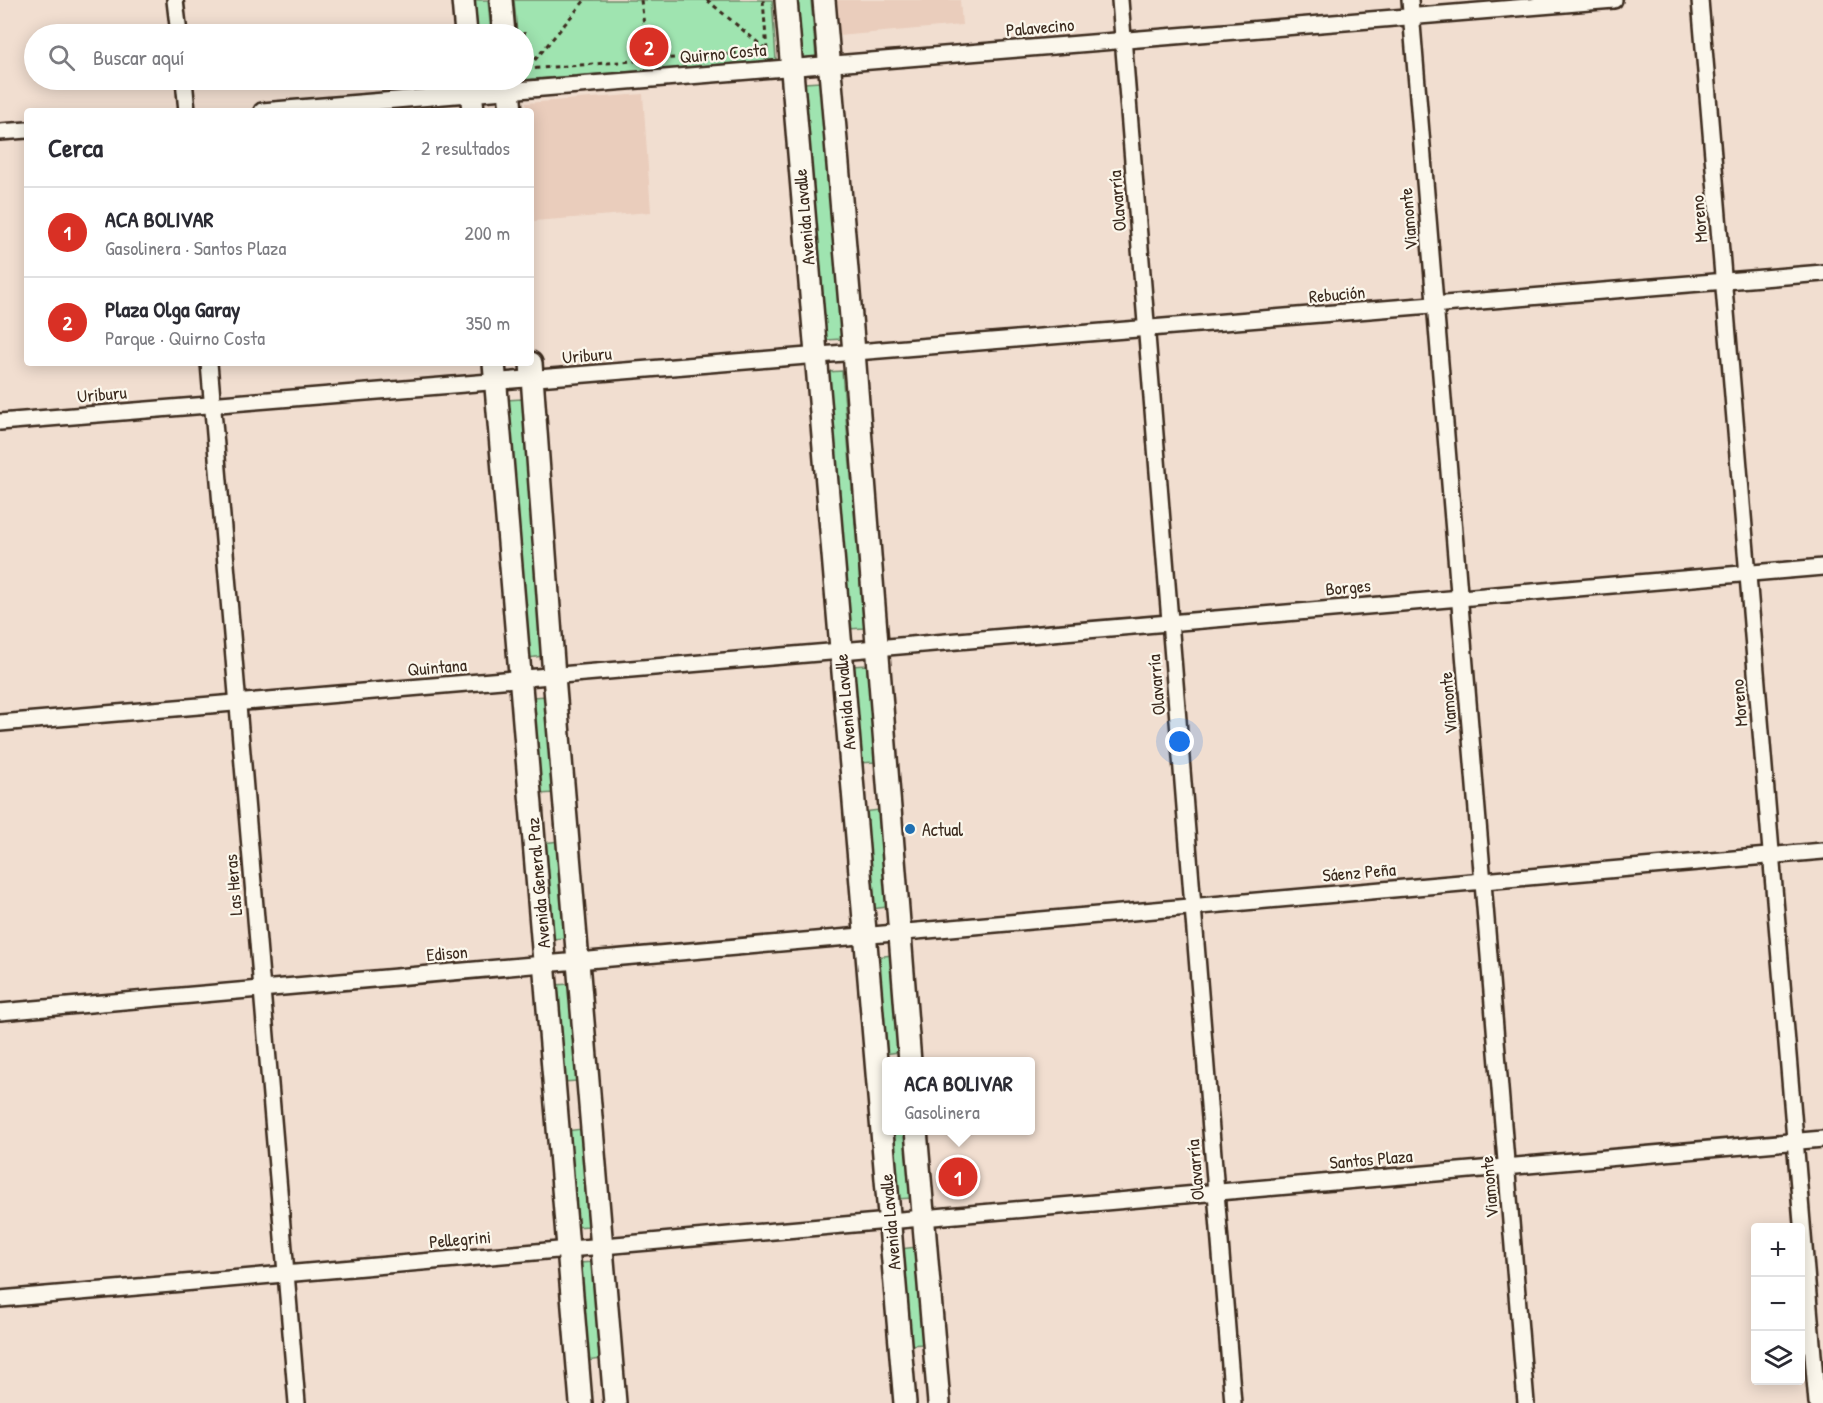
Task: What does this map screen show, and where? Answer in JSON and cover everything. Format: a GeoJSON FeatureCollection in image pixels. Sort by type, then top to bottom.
{"type":"FeatureCollection","features":[{"type":"Feature","properties":{"kind":"main road"},"geometry":{"type":"LineString","coordinates":[[463,0],[465,24]]}},
{"type":"Feature","properties":{"kind":"main road"},"geometry":{"type":"LineString","coordinates":[[501,0],[503,24]]}},
{"type":"Feature","properties":{"kind":"main road","name":"Avenida Lavalle"},"geometry":{"type":"LineString","coordinates":[[786,0],[882,1129]]}},
{"type":"Feature","properties":{"kind":"main road","name":"Avenida Lavalle"},"geometry":{"type":"LineString","coordinates":[[824,0],[910,1057]]}},
{"type":"Feature","properties":{"kind":"main road","name":"Avenida General Paz"},"geometry":{"type":"LineString","coordinates":[[531,371],[554,676],[615,1403]]}},
{"type":"Feature","properties":{"kind":"main road","name":"Avenida General Paz"},"geometry":{"type":"LineString","coordinates":[[495,372],[581,1403]]}},
{"type":"Feature","properties":{"kind":"main road","name":"Avenida Lavalle"},"geometry":{"type":"LineString","coordinates":[[882,1135],[905,1403]]}},
{"type":"Feature","properties":{"kind":"main road","name":"Avenida Lavalle"},"geometry":{"type":"LineString","coordinates":[[916,1135],[939,1403]]}},
{"type":"Feature","properties":{"kind":"street"},"geometry":{"type":"LineString","coordinates":[[175,0],[178,24]]}},
{"type":"Feature","properties":{"kind":"street","name":"Olavarría"},"geometry":{"type":"LineString","coordinates":[[1120,0],[1233,1403]]}},
{"type":"Feature","properties":{"kind":"street","name":"Viamonte"},"geometry":{"type":"LineString","coordinates":[[1410,0],[1526,1403]]}},
{"type":"Feature","properties":{"kind":"street","name":"Palavecino"},"geometry":{"type":"LineString","coordinates":[[829,64],[1614,0]]}},
{"type":"Feature","properties":{"kind":"street","name":"Moreno"},"geometry":{"type":"LineString","coordinates":[[1700,0],[1817,1403]]}},
{"type":"Feature","properties":{"kind":"street","name":"Quirno Costa"},"geometry":{"type":"LineString","coordinates":[[301,108],[509,94],[829,64]]}},
{"type":"Feature","properties":{"kind":"street"},"geometry":{"type":"LineString","coordinates":[[185,90],[187,108]]}},
{"type":"Feature","properties":{"kind":"street"},"geometry":{"type":"LineString","coordinates":[[0,132],[24,130]]}},
{"type":"Feature","properties":{"kind":"street","name":"Rebución"},"geometry":{"type":"LineString","coordinates":[[854,352],[1823,273]]}},
{"type":"Feature","properties":{"kind":"street","name":"Uriburu"},"geometry":{"type":"LineString","coordinates":[[0,422],[212,405],[495,372],[816,356],[854,352]]}},
{"type":"Feature","properties":{"kind":"street","name":"Las Heras"},"geometry":{"type":"LineString","coordinates":[[209,366],[297,1403]]}},
{"type":"Feature","properties":{"kind":"street","name":"Borges"},"geometry":{"type":"LineString","coordinates":[[877,647],[1823,567]]}},
{"type":"Feature","properties":{"kind":"street","name":"Quintana"},"geometry":{"type":"LineString","coordinates":[[0,723],[841,652],[877,647]]}},
{"type":"Feature","properties":{"kind":"street","name":"Sáenz Peña"},"geometry":{"type":"LineString","coordinates":[[898,932],[1823,851]]}},
{"type":"Feature","properties":{"kind":"street","name":"Edison"},"geometry":{"type":"LineString","coordinates":[[0,1012],[898,932]]}},
{"type":"Feature","properties":{"kind":"street","name":"Santos Plaza"},"geometry":{"type":"LineString","coordinates":[[923,1218],[1823,1139]]}},
{"type":"Feature","properties":{"kind":"street","name":"Pellegrini"},"geometry":{"type":"LineString","coordinates":[[0,1299],[923,1218]]}},
{"type":"Feature","properties":{"kind":"path"},"geometry":{"type":"LineString","coordinates":[[534,61],[585,0]]}},
{"type":"Feature","properties":{"kind":"path"},"geometry":{"type":"LineString","coordinates":[[641,0],[648,59]]}},
{"type":"Feature","properties":{"kind":"path"},"geometry":{"type":"LineString","coordinates":[[707,0],[767,51],[791,67]]}},
{"type":"Feature","properties":{"kind":"path"},"geometry":{"type":"LineString","coordinates":[[763,0],[767,51]]}},
{"type":"Feature","properties":{"kind":"path"},"geometry":{"type":"LineString","coordinates":[[534,68],[767,51]]}},
{"type":"Feature","properties":{"kind":"shaded area"},"geometry":{"type":"Polygon","coordinates":[[[835,0],[960,0],[962,25],[838,36],[835,0]]]}},
{"type":"Feature","properties":{"kind":"shaded area"},"geometry":{"type":"Polygon","coordinates":[[[643,94],[651,212],[534,221],[534,108],[526,108],[526,103],[643,94]]]}},
{"type":"Feature","properties":{"kind":"green space"},"geometry":{"type":"Polygon","coordinates":[[[473,0],[488,0],[490,24],[474,24],[473,0]]]}},
{"type":"Feature","properties":{"kind":"green space"},"geometry":{"type":"Polygon","coordinates":[[[514,0],[772,0],[776,60],[534,79],[534,24],[516,24],[514,0]]]}},
{"type":"Feature","properties":{"kind":"green space"},"geometry":{"type":"Polygon","coordinates":[[[796,0],[811,0],[816,57],[800,59],[796,0]]]}},
{"type":"Feature","properties":{"kind":"green space"},"geometry":{"type":"Polygon","coordinates":[[[820,82],[842,339],[826,340],[804,83],[820,82]]]}},
{"type":"Feature","properties":{"kind":"green space"},"geometry":{"type":"Polygon","coordinates":[[[842,371],[864,628],[848,629],[827,372],[842,371]]]}},
{"type":"Feature","properties":{"kind":"green space"},"geometry":{"type":"Polygon","coordinates":[[[522,399],[543,656],[528,658],[506,400],[522,399]]]}},
{"type":"Feature","properties":{"kind":"green space"},"geometry":{"type":"Polygon","coordinates":[[[867,665],[875,762],[859,763],[851,666],[867,665]]]}},
{"type":"Feature","properties":{"kind":"green space"},"geometry":{"type":"Polygon","coordinates":[[[547,696],[555,793],[539,794],[532,697],[547,696]]]}},
{"type":"Feature","properties":{"kind":"green space"},"geometry":{"type":"Polygon","coordinates":[[[879,810],[887,907],[871,909],[863,812],[879,810]]]}},
{"type":"Feature","properties":{"kind":"green space"},"geometry":{"type":"Polygon","coordinates":[[[559,841],[567,938],[551,939],[544,843],[559,841]]]}},
{"type":"Feature","properties":{"kind":"green space"},"geometry":{"type":"Polygon","coordinates":[[[892,955],[899,1052],[884,1054],[876,957],[892,955]]]}},
{"type":"Feature","properties":{"kind":"green space"},"geometry":{"type":"Polygon","coordinates":[[[570,984],[577,1081],[562,1082],[554,985],[570,984]]]}},
{"type":"Feature","properties":{"kind":"green space"},"geometry":{"type":"Polygon","coordinates":[[[582,1129],[589,1226],[574,1227],[566,1131],[582,1129]]]}},
{"type":"Feature","properties":{"kind":"green space"},"geometry":{"type":"Polygon","coordinates":[[[890,1135],[906,1135],[912,1198],[896,1199],[890,1135]]]}},
{"type":"Feature","properties":{"kind":"green space"},"geometry":{"type":"Polygon","coordinates":[[[916,1247],[924,1344],[908,1345],[901,1249],[916,1247]]]}},
{"type":"Feature","properties":{"kind":"green space"},"geometry":{"type":"Polygon","coordinates":[[[594,1262],[602,1359],[586,1361],[579,1263],[594,1262]]]}},
{"type":"Feature","properties":{"kind":"place","name":"Plaza Olga Garay"},"geometry":{"type":"Point","coordinates":[649,47]}},
{"type":"Feature","properties":{"kind":"place","name":"Actual"},"geometry":{"type":"Point","coordinates":[910,829]}},
{"type":"Feature","properties":{"kind":"place","name":"ACA BOLIVAR"},"geometry":{"type":"Point","coordinates":[958,1177]}}]}
